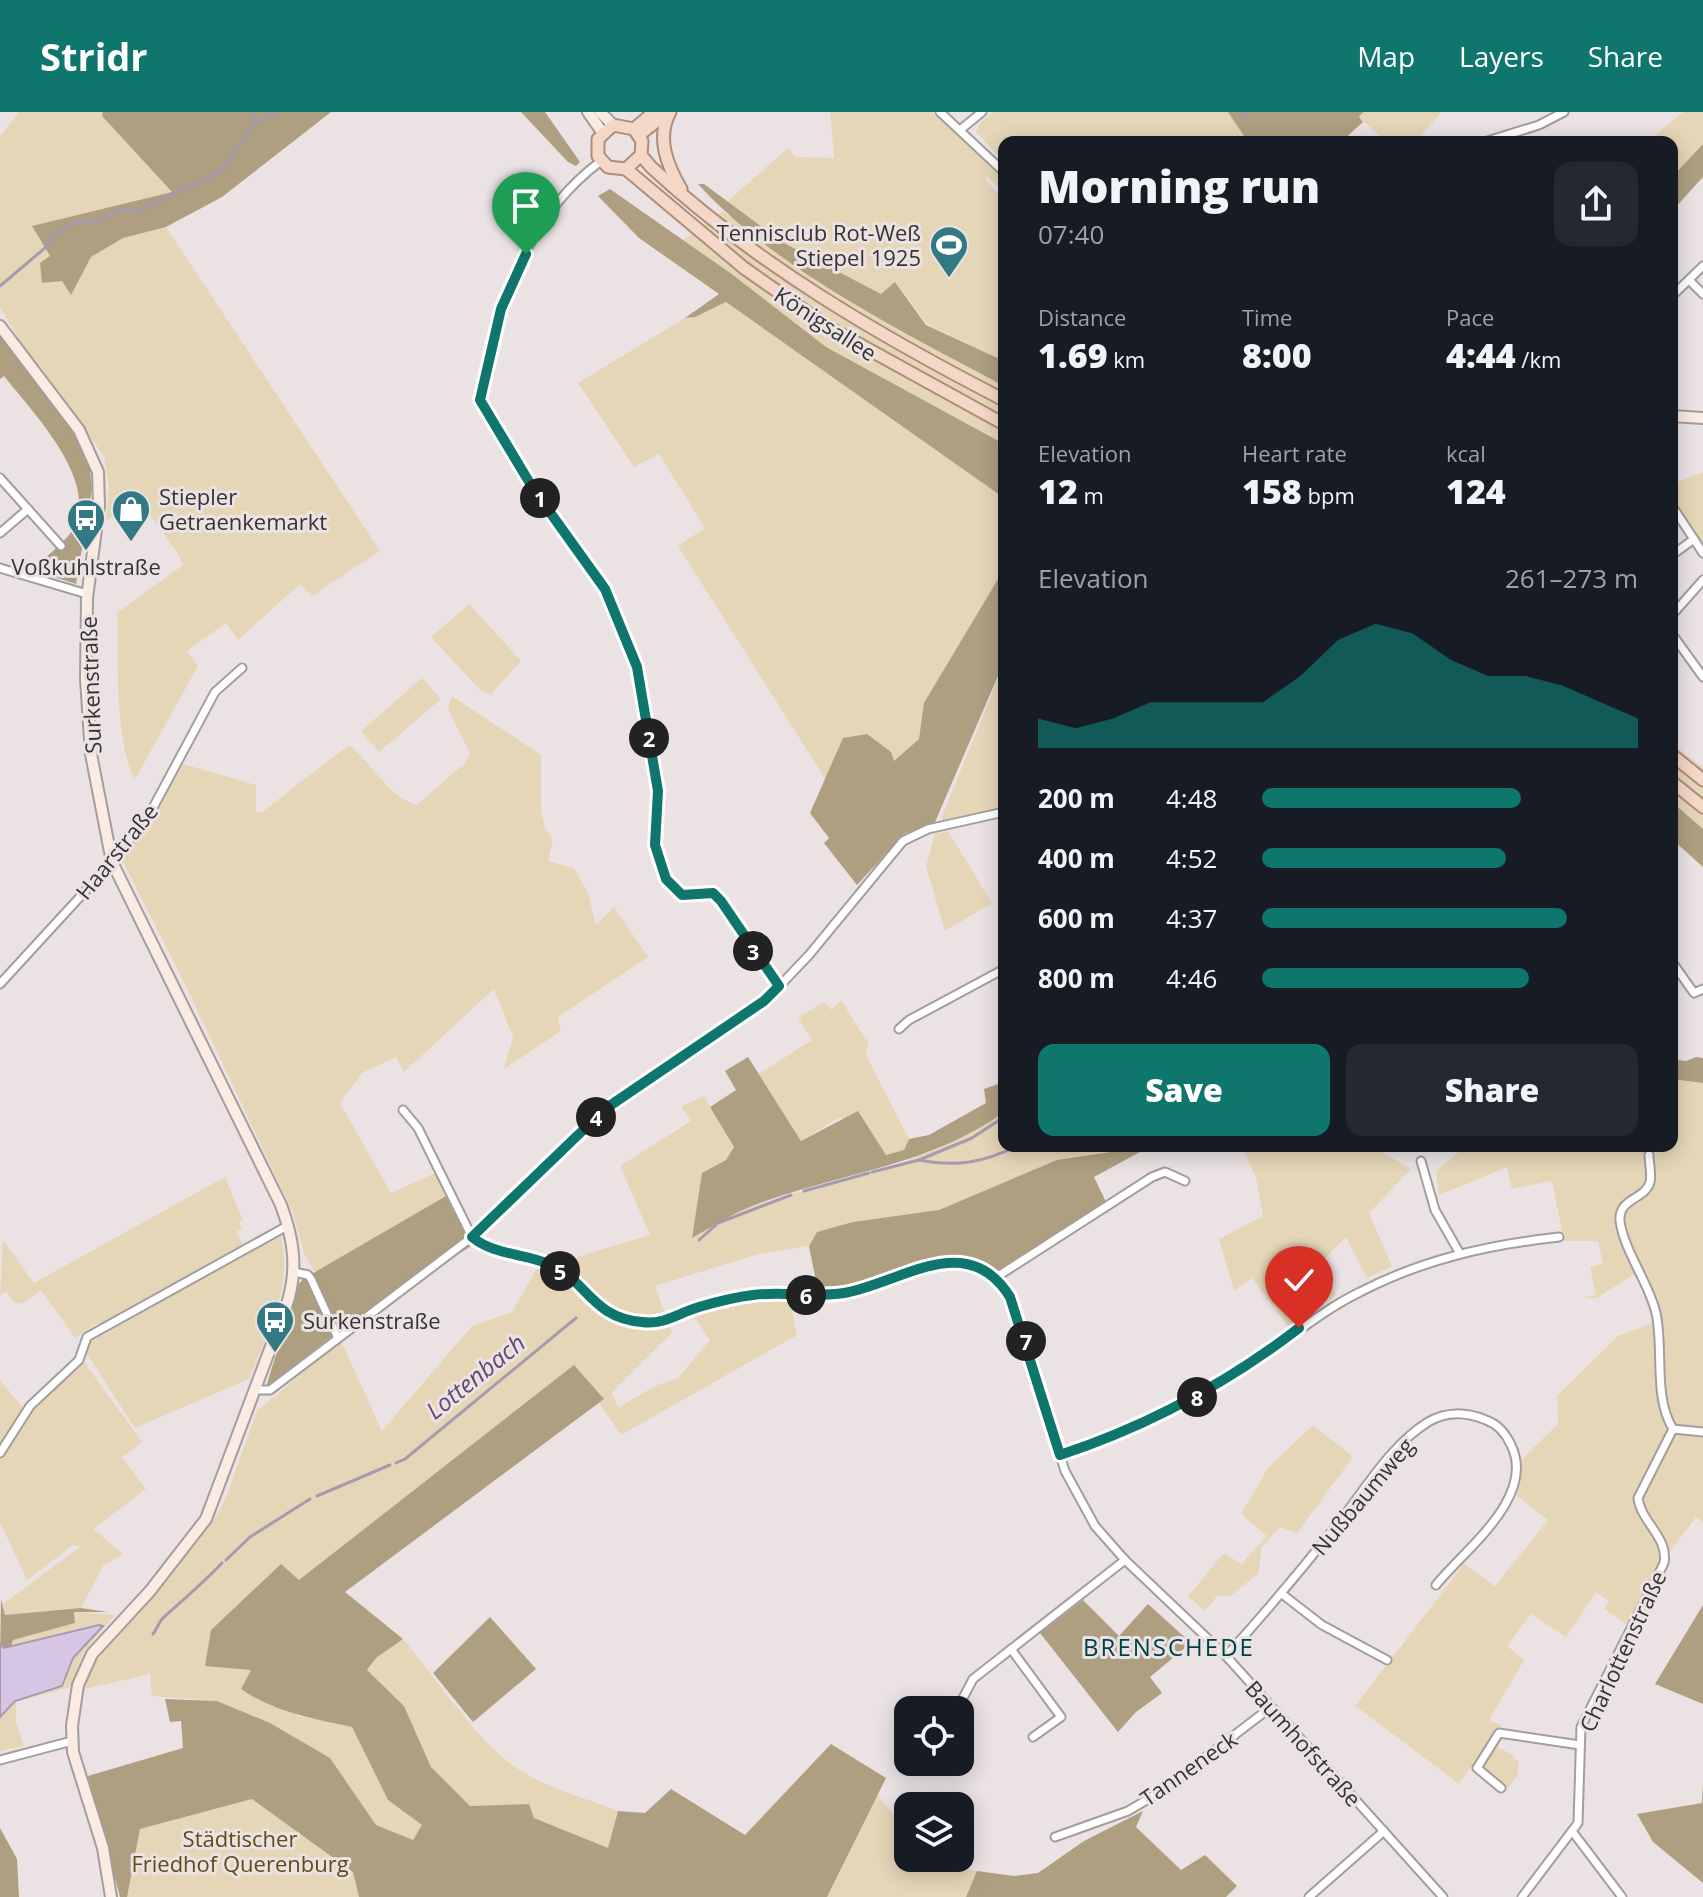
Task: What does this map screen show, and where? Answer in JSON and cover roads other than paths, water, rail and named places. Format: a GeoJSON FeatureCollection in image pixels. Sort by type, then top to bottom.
{"type":"FeatureCollection","features":[{"type":"Feature","properties":{"kind":"main road"},"geometry":{"type":"LineString","coordinates":[[637,132],[654,112]]}},
{"type":"Feature","properties":{"kind":"main road"},"geometry":{"type":"LineString","coordinates":[[601,161],[597,144],[602,132],[613,125],[637,132],[670,112]]}},
{"type":"Feature","properties":{"kind":"main road","name":"Königsallee"},"geometry":{"type":"LineString","coordinates":[[670,112],[663,126],[664,145],[673,175],[684,193]]}},
{"type":"Feature","properties":{"kind":"main road"},"geometry":{"type":"LineString","coordinates":[[626,169],[641,155],[637,132]]}},
{"type":"Feature","properties":{"kind":"main road","name":"Königsallee"},"geometry":{"type":"LineString","coordinates":[[641,155],[684,193],[803,286],[912,353],[998,397]]}},
{"type":"Feature","properties":{"kind":"main road","name":"Königsallee"},"geometry":{"type":"LineString","coordinates":[[601,161],[616,170],[626,169],[744,268],[828,327],[998,421]]}},
{"type":"Feature","properties":{"kind":"main road"},"geometry":{"type":"LineString","coordinates":[[1678,760],[1703,780]]}},
{"type":"Feature","properties":{"kind":"main road"},"geometry":{"type":"LineString","coordinates":[[1678,787],[1703,807]]}},
{"type":"Feature","properties":{"kind":"street"},"geometry":{"type":"LineString","coordinates":[[588,112],[602,132]]}},
{"type":"Feature","properties":{"kind":"street"},"geometry":{"type":"LineString","coordinates":[[600,112],[613,125]]}},
{"type":"Feature","properties":{"kind":"street"},"geometry":{"type":"LineString","coordinates":[[940,112],[998,166]]}},
{"type":"Feature","properties":{"kind":"street"},"geometry":{"type":"LineString","coordinates":[[960,130],[982,112]]}},
{"type":"Feature","properties":{"kind":"street"},"geometry":{"type":"LineString","coordinates":[[1507,136],[1564,112]]}},
{"type":"Feature","properties":{"kind":"street"},"geometry":{"type":"LineString","coordinates":[[601,161],[556,200],[533,236],[501,309],[480,400],[534,490],[605,589],[637,667],[658,791],[655,845],[666,879],[682,895],[713,893],[779,986]]}},
{"type":"Feature","properties":{"kind":"street"},"geometry":{"type":"LineString","coordinates":[[1678,290],[1703,266]]}},
{"type":"Feature","properties":{"kind":"street"},"geometry":{"type":"LineString","coordinates":[[1689,280],[1703,294]]}},
{"type":"Feature","properties":{"kind":"street","name":"Surkenstraße"},"geometry":{"type":"LineString","coordinates":[[0,326],[79,430],[96,461],[101,489],[87,594],[88,733],[112,862],[177,988],[289,1225],[294,1272],[287,1304],[206,1519],[150,1591],[86,1662],[75,1698],[72,1741]]}},
{"type":"Feature","properties":{"kind":"street"},"geometry":{"type":"LineString","coordinates":[[1678,416],[1703,418]]}},
{"type":"Feature","properties":{"kind":"street"},"geometry":{"type":"LineString","coordinates":[[0,478],[61,546]]}},
{"type":"Feature","properties":{"kind":"street"},"geometry":{"type":"LineString","coordinates":[[0,533],[28,509]]}},
{"type":"Feature","properties":{"kind":"street"},"geometry":{"type":"LineString","coordinates":[[1678,515],[1703,553]]}},
{"type":"Feature","properties":{"kind":"street"},"geometry":{"type":"LineString","coordinates":[[1678,551],[1694,539]]}},
{"type":"Feature","properties":{"kind":"street"},"geometry":{"type":"LineString","coordinates":[[0,568],[87,594]]}},
{"type":"Feature","properties":{"kind":"street"},"geometry":{"type":"LineString","coordinates":[[1678,608],[1703,580]]}},
{"type":"Feature","properties":{"kind":"street"},"geometry":{"type":"LineString","coordinates":[[1678,642],[1703,677]]}},
{"type":"Feature","properties":{"kind":"street","name":"Haarstraße"},"geometry":{"type":"LineString","coordinates":[[0,984],[112,862],[148,817],[215,692],[242,668]]}},
{"type":"Feature","properties":{"kind":"street"},"geometry":{"type":"LineString","coordinates":[[255,1390],[270,1390],[337,1336],[472,1237],[605,1109],[764,1001],[903,841],[928,829],[998,813]]}},
{"type":"Feature","properties":{"kind":"street"},"geometry":{"type":"LineString","coordinates":[[1678,970],[1694,993],[1703,989]]}},
{"type":"Feature","properties":{"kind":"street"},"geometry":{"type":"LineString","coordinates":[[899,1029],[909,1020],[998,972]]}},
{"type":"Feature","properties":{"kind":"street"},"geometry":{"type":"LineString","coordinates":[[403,1110],[418,1128],[472,1237],[508,1254],[552,1265],[601,1308],[643,1323],[665,1322],[696,1308],[752,1295],[844,1293],[925,1266],[960,1263],[995,1278],[1152,1177],[1165,1172],[1185,1181]]}},
{"type":"Feature","properties":{"kind":"street"},"geometry":{"type":"LineString","coordinates":[[1649,1155],[1651,1179],[1648,1187],[1629,1200],[1619,1213],[1621,1228],[1656,1316],[1667,1419],[1673,1429],[1703,1432]]}},
{"type":"Feature","properties":{"kind":"street"},"geometry":{"type":"LineString","coordinates":[[1421,1161],[1435,1210],[1459,1252]]}},
{"type":"Feature","properties":{"kind":"street"},"geometry":{"type":"LineString","coordinates":[[0,1453],[30,1406],[79,1360],[87,1337],[289,1225]]}},
{"type":"Feature","properties":{"kind":"street"},"geometry":{"type":"LineString","coordinates":[[1060,1455],[1168,1412],[1250,1365],[1299,1328],[1348,1298],[1388,1278],[1459,1252],[1559,1237]]}},
{"type":"Feature","properties":{"kind":"street"},"geometry":{"type":"LineString","coordinates":[[294,1272],[308,1275],[311,1279],[337,1336]]}},
{"type":"Feature","properties":{"kind":"street","name":"Baumhofstraße"},"geometry":{"type":"LineString","coordinates":[[995,1278],[1010,1297],[1017,1315],[1060,1455],[1086,1513],[1125,1560],[1226,1656],[1443,1897]]}},
{"type":"Feature","properties":{"kind":"street","name":"Nußbaumweg"},"geometry":{"type":"LineString","coordinates":[[1226,1656],[1282,1594],[1413,1433],[1440,1416],[1476,1416],[1492,1422],[1511,1444],[1517,1463],[1516,1480],[1504,1508],[1436,1585]]}},
{"type":"Feature","properties":{"kind":"street","name":"Charlottenstraße"},"geometry":{"type":"LineString","coordinates":[[1522,1897],[1580,1816],[1581,1727],[1664,1563],[1663,1546],[1643,1514],[1638,1498],[1673,1429]]}},
{"type":"Feature","properties":{"kind":"street"},"geometry":{"type":"LineString","coordinates":[[964,1696],[973,1679],[1125,1560]]}},
{"type":"Feature","properties":{"kind":"street"},"geometry":{"type":"LineString","coordinates":[[1282,1594],[1322,1625],[1387,1660]]}},
{"type":"Feature","properties":{"kind":"street"},"geometry":{"type":"LineString","coordinates":[[1011,1649],[1061,1717],[1033,1737]]}},
{"type":"Feature","properties":{"kind":"street","name":"Tanneneck"},"geometry":{"type":"LineString","coordinates":[[1055,1837],[1128,1811],[1160,1792],[1271,1707]]}},
{"type":"Feature","properties":{"kind":"street","name":"Charlottenstraße"},"geometry":{"type":"LineString","coordinates":[[1501,1788],[1477,1768],[1499,1733],[1580,1745]]}},
{"type":"Feature","properties":{"kind":"street"},"geometry":{"type":"LineString","coordinates":[[0,1760],[72,1741],[103,1848],[111,1897]]}},
{"type":"Feature","properties":{"kind":"street"},"geometry":{"type":"LineString","coordinates":[[1309,1897],[1384,1831]]}},
{"type":"Feature","properties":{"kind":"street"},"geometry":{"type":"LineString","coordinates":[[1572,1831],[1622,1897]]}},
{"type":"Feature","properties":{"kind":"waterway"},"geometry":{"type":"LineString","coordinates":[[251,112],[256,123]]}},
{"type":"Feature","properties":{"kind":"waterway"},"geometry":{"type":"LineString","coordinates":[[0,286],[45,248],[56,233],[75,222],[97,222],[119,210],[140,210],[220,172],[256,123],[276,112]]}},
{"type":"Feature","properties":{"kind":"waterway"},"geometry":{"type":"LineString","coordinates":[[1243,120],[1246,112]]}},
{"type":"Feature","properties":{"kind":"waterway","name":"Lottenbach"},"geometry":{"type":"LineString","coordinates":[[872,1172],[919,1160],[972,1138],[998,1121]]}},
{"type":"Feature","properties":{"kind":"waterway","name":"Lottenbach"},"geometry":{"type":"LineString","coordinates":[[919,1160],[969,1162],[1003,1152]]}},
{"type":"Feature","properties":{"kind":"waterway","name":"Lottenbach"},"geometry":{"type":"LineString","coordinates":[[804,1191],[869,1173]]}},
{"type":"Feature","properties":{"kind":"waterway","name":"Lottenbach"},"geometry":{"type":"LineString","coordinates":[[718,1223],[791,1195]]}},
{"type":"Feature","properties":{"kind":"waterway","name":"Lottenbach"},"geometry":{"type":"LineString","coordinates":[[699,1240],[716,1225]]}},
{"type":"Feature","properties":{"kind":"waterway","name":"Lottenbach"},"geometry":{"type":"LineString","coordinates":[[396,1463],[405,1459],[576,1318]]}},
{"type":"Feature","properties":{"kind":"waterway","name":"Lottenbach"},"geometry":{"type":"LineString","coordinates":[[317,1496],[390,1465]]}},
{"type":"Feature","properties":{"kind":"waterway","name":"Lottenbach"},"geometry":{"type":"LineString","coordinates":[[226,1560],[250,1537],[310,1499]]}},
{"type":"Feature","properties":{"kind":"waterway","name":"Lottenbach"},"geometry":{"type":"LineString","coordinates":[[153,1634],[163,1618],[222,1563]]}},
{"type":"Feature","properties":{"kind":"place","name":"Tennisclub Rot-Weß Stiepel 1925"},"geometry":{"type":"Point","coordinates":[949,279]}},
{"type":"Feature","properties":{"kind":"place","name":"Stiepler Getraenkemarkt"},"geometry":{"type":"Point","coordinates":[131,543]}},
{"type":"Feature","properties":{"kind":"place","name":"Voßkuhlstraße"},"geometry":{"type":"Point","coordinates":[86,552]}},
{"type":"Feature","properties":{"kind":"place","name":"Surkenstraße"},"geometry":{"type":"Point","coordinates":[275,1354]}},
{"type":"Feature","properties":{"kind":"district","name":"BRENSCHEDE"},"geometry":{"type":"Point","coordinates":[1169,1646]}},
{"type":"Feature","properties":{"kind":"park label","name":"Städtischer Friedhof Querenburg"},"geometry":{"type":"Point","coordinates":[240,1850]}}]}
